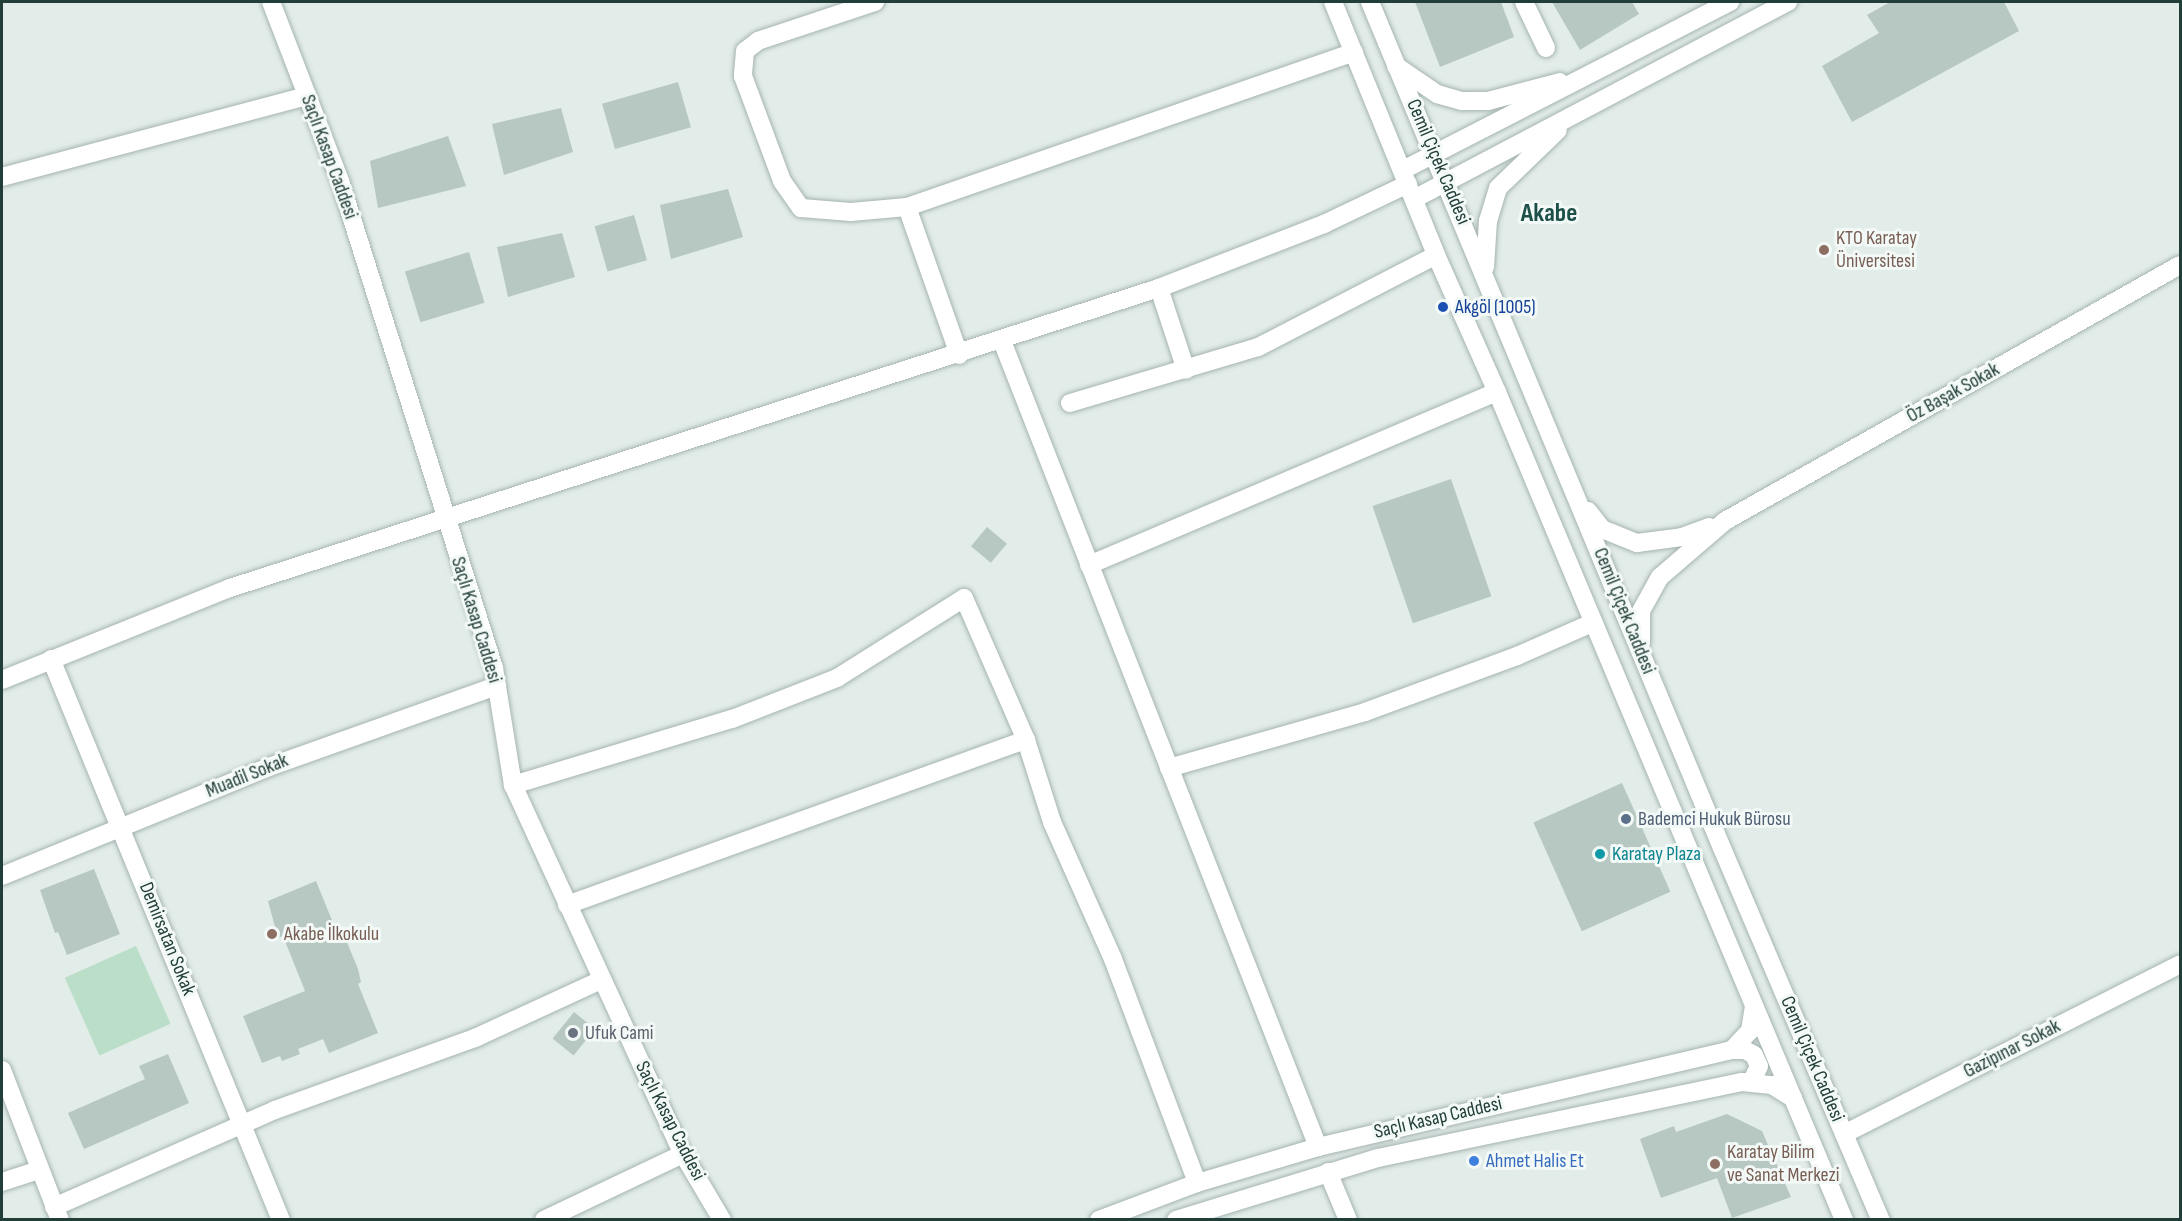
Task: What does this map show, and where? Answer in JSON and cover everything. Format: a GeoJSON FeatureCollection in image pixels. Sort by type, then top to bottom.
{"type":"FeatureCollection","features":[{"type":"Feature","properties":{"kind":"street","name":"Saçlı Kasap Caddesi"},"geometry":{"type":"LineString","coordinates":[[271,2],[340,181],[497,686],[513,785],[683,1154],[722,1220]]}},
{"type":"Feature","properties":{"kind":"street"},"geometry":{"type":"LineString","coordinates":[[875,2],[758,41],[745,51],[743,76],[782,181],[801,208],[851,212],[907,207],[1354,52]]}},
{"type":"Feature","properties":{"kind":"street","name":"Cemil Çiçek Caddesi"},"geometry":{"type":"LineString","coordinates":[[1333,2],[1436,255],[1497,392],[1844,1220]]}},
{"type":"Feature","properties":{"kind":"street","name":"Cemil Çiçek Caddesi"},"geometry":{"type":"LineString","coordinates":[[1370,2],[1446,180],[1572,490],[1881,1220]]}},
{"type":"Feature","properties":{"kind":"street"},"geometry":{"type":"LineString","coordinates":[[1524,2],[1546,48]]}},
{"type":"Feature","properties":{"kind":"street"},"geometry":{"type":"LineString","coordinates":[[1408,184],[1434,156],[1730,2]]}},
{"type":"Feature","properties":{"kind":"street"},"geometry":{"type":"LineString","coordinates":[[2,680],[230,588],[444,517],[1002,341],[1159,288],[1324,224],[1408,184],[1446,180],[1788,2]]}},
{"type":"Feature","properties":{"kind":"street"},"geometry":{"type":"LineString","coordinates":[[1396,66],[1437,94],[1462,101],[1488,101],[1591,74]]}},
{"type":"Feature","properties":{"kind":"street"},"geometry":{"type":"LineString","coordinates":[[2,177],[307,96]]}},
{"type":"Feature","properties":{"kind":"street"},"geometry":{"type":"LineString","coordinates":[[1484,272],[1488,221],[1498,188],[1532,151],[1585,107]]}},
{"type":"Feature","properties":{"kind":"street"},"geometry":{"type":"LineString","coordinates":[[907,207],[959,355]]}},
{"type":"Feature","properties":{"kind":"street"},"geometry":{"type":"LineString","coordinates":[[1070,403],[1186,370],[1258,346],[1436,255]]}},
{"type":"Feature","properties":{"kind":"street","name":"Öz Başak Sokak"},"geometry":{"type":"LineString","coordinates":[[1725,521],[2181,265]]}},
{"type":"Feature","properties":{"kind":"street"},"geometry":{"type":"LineString","coordinates":[[1159,288],[1186,370]]}},
{"type":"Feature","properties":{"kind":"street"},"geometry":{"type":"LineString","coordinates":[[1002,341],[1318,1147]]}},
{"type":"Feature","properties":{"kind":"street"},"geometry":{"type":"LineString","coordinates":[[1089,564],[1497,392]]}},
{"type":"Feature","properties":{"kind":"street"},"geometry":{"type":"LineString","coordinates":[[1572,490],[1602,530],[1637,543],[1682,537],[1725,521]]}},
{"type":"Feature","properties":{"kind":"street"},"geometry":{"type":"LineString","coordinates":[[1641,654],[1641,611],[1660,577],[1725,521]]}},
{"type":"Feature","properties":{"kind":"street"},"geometry":{"type":"LineString","coordinates":[[513,785],[732,719],[837,678],[964,598],[1026,740],[1052,822],[1113,959],[1197,1183]]}},
{"type":"Feature","properties":{"kind":"street"},"geometry":{"type":"LineString","coordinates":[[1169,768],[1365,712],[1517,656],[1592,623]]}},
{"type":"Feature","properties":{"kind":"street","name":"Demirsatan Sokak"},"geometry":{"type":"LineString","coordinates":[[51,660],[122,827],[281,1220]]}},
{"type":"Feature","properties":{"kind":"street","name":"Muadil Sokak"},"geometry":{"type":"LineString","coordinates":[[2,876],[269,767],[497,686]]}},
{"type":"Feature","properties":{"kind":"street"},"geometry":{"type":"LineString","coordinates":[[567,905],[1026,740]]}},
{"type":"Feature","properties":{"kind":"street","name":"Gazipınar Sokak"},"geometry":{"type":"LineString","coordinates":[[1844,1134],[2181,964]]}},
{"type":"Feature","properties":{"kind":"street"},"geometry":{"type":"LineString","coordinates":[[2,1071],[38,1170],[57,1213],[242,1125],[475,1038],[601,980]]}},
{"type":"Feature","properties":{"kind":"street"},"geometry":{"type":"LineString","coordinates":[[1732,1050],[1750,1031],[1754,1005]]}},
{"type":"Feature","properties":{"kind":"street","name":"Saçlı Kasap Caddesi"},"geometry":{"type":"LineString","coordinates":[[1099,1220],[1197,1183],[1318,1147],[1732,1050]]}},
{"type":"Feature","properties":{"kind":"street"},"geometry":{"type":"LineString","coordinates":[[1732,1050],[1754,1055],[1759,1066],[1752,1081]]}},
{"type":"Feature","properties":{"kind":"street","name":"Saçlı Kasap Caddesi"},"geometry":{"type":"LineString","coordinates":[[1176,1220],[1210,1214],[1328,1172],[1589,1113],[1752,1081],[1772,1085],[1793,1098]]}},
{"type":"Feature","properties":{"kind":"street"},"geometry":{"type":"LineString","coordinates":[[544,1220],[683,1154]]}},
{"type":"Feature","properties":{"kind":"street"},"geometry":{"type":"LineString","coordinates":[[2,1182],[38,1170]]}},
{"type":"Feature","properties":{"kind":"street"},"geometry":{"type":"LineString","coordinates":[[1328,1172],[1348,1220]]}},
{"type":"Feature","properties":{"kind":"green space"},"geometry":{"type":"Polygon","coordinates":[[[136,946],[171,1024],[99,1055],[65,978],[136,946]]]}},
{"type":"Feature","properties":{"kind":"building"},"geometry":{"type":"Polygon","coordinates":[[[1415,2],[1501,2],[1514,37],[1440,67],[1415,2]]]}},
{"type":"Feature","properties":{"kind":"building"},"geometry":{"type":"Polygon","coordinates":[[[1552,2],[1632,2],[1639,14],[1580,50],[1552,2]]]}},
{"type":"Feature","properties":{"kind":"building"},"geometry":{"type":"Polygon","coordinates":[[[1890,2],[2004,2],[2019,31],[1852,122],[1822,66],[1879,33],[1867,15],[1890,2]]]}},
{"type":"Feature","properties":{"kind":"building"},"geometry":{"type":"Polygon","coordinates":[[[678,82],[691,127],[615,149],[602,104],[678,82]]]}},
{"type":"Feature","properties":{"kind":"building"},"geometry":{"type":"Polygon","coordinates":[[[561,108],[573,152],[504,175],[492,124],[561,108]]]}},
{"type":"Feature","properties":{"kind":"building"},"geometry":{"type":"Polygon","coordinates":[[[448,136],[466,186],[378,208],[370,161],[448,136]]]}},
{"type":"Feature","properties":{"kind":"building"},"geometry":{"type":"Polygon","coordinates":[[[728,189],[743,237],[671,259],[660,205],[728,189]]]}},
{"type":"Feature","properties":{"kind":"building"},"geometry":{"type":"Polygon","coordinates":[[[634,215],[647,260],[608,271],[595,226],[634,215]]]}},
{"type":"Feature","properties":{"kind":"building"},"geometry":{"type":"Polygon","coordinates":[[[562,233],[575,277],[508,297],[497,247],[562,233]]]}},
{"type":"Feature","properties":{"kind":"building"},"geometry":{"type":"Polygon","coordinates":[[[469,252],[484,303],[420,322],[405,272],[469,252]]]}},
{"type":"Feature","properties":{"kind":"building"},"geometry":{"type":"Polygon","coordinates":[[[1451,479],[1491,596],[1413,623],[1373,506],[1451,479]]]}},
{"type":"Feature","properties":{"kind":"building"},"geometry":{"type":"Polygon","coordinates":[[[987,527],[1007,544],[991,563],[971,546],[987,527]]]}},
{"type":"Feature","properties":{"kind":"building","name":"Karatay Plaza"},"geometry":{"type":"Polygon","coordinates":[[[1622,783],[1670,892],[1582,931],[1533,822],[1622,783]]]}},
{"type":"Feature","properties":{"kind":"building"},"geometry":{"type":"Polygon","coordinates":[[[94,869],[120,934],[67,955],[58,932],[55,933],[40,890],[94,869]]]}},
{"type":"Feature","properties":{"kind":"building"},"geometry":{"type":"Polygon","coordinates":[[[316,881],[336,930],[339,929],[346,940],[358,969],[361,982],[358,984],[378,1033],[329,1053],[323,1039],[298,1049],[300,1054],[282,1061],[280,1056],[262,1063],[243,1016],[305,991],[283,936],[278,938],[268,901],[316,881]]]}},
{"type":"Feature","properties":{"kind":"building","name":"Ufuk Cami"},"geometry":{"type":"Polygon","coordinates":[[[574,1012],[595,1029],[574,1055],[553,1038],[574,1012]]]}},
{"type":"Feature","properties":{"kind":"building"},"geometry":{"type":"Polygon","coordinates":[[[168,1054],[189,1103],[84,1149],[68,1113],[145,1079],[139,1066],[168,1054]]]}},
{"type":"Feature","properties":{"kind":"building"},"geometry":{"type":"Polygon","coordinates":[[[1727,1114],[1762,1131],[1791,1197],[1732,1218],[1717,1178],[1661,1198],[1640,1139],[1674,1126],[1676,1132],[1727,1114]]]}},
{"type":"Feature","properties":{"kind":"place","name":"KTO Karatay Üniversitesi"},"geometry":{"type":"Point","coordinates":[1824,250]}},
{"type":"Feature","properties":{"kind":"place","name":"Akgöl (1005)"},"geometry":{"type":"Point","coordinates":[1443,307]}},
{"type":"Feature","properties":{"kind":"place","name":"Bademci Hukuk Bürosu"},"geometry":{"type":"Point","coordinates":[1626,819]}},
{"type":"Feature","properties":{"kind":"place","name":"Karatay Plaza"},"geometry":{"type":"Point","coordinates":[1600,854]}},
{"type":"Feature","properties":{"kind":"place","name":"Akabe İlkokulu"},"geometry":{"type":"Point","coordinates":[272,934]}},
{"type":"Feature","properties":{"kind":"place","name":"Ufuk Cami"},"geometry":{"type":"Point","coordinates":[573,1033]}},
{"type":"Feature","properties":{"kind":"place","name":"Ahmet Halis Et"},"geometry":{"type":"Point","coordinates":[1474,1161]}},
{"type":"Feature","properties":{"kind":"place","name":"Karatay Bilim ve Sanat Merkezi"},"geometry":{"type":"Point","coordinates":[1715,1164]}},
{"type":"Feature","properties":{"kind":"district","name":"Akabe"},"geometry":{"type":"Point","coordinates":[1549,214]}}]}
